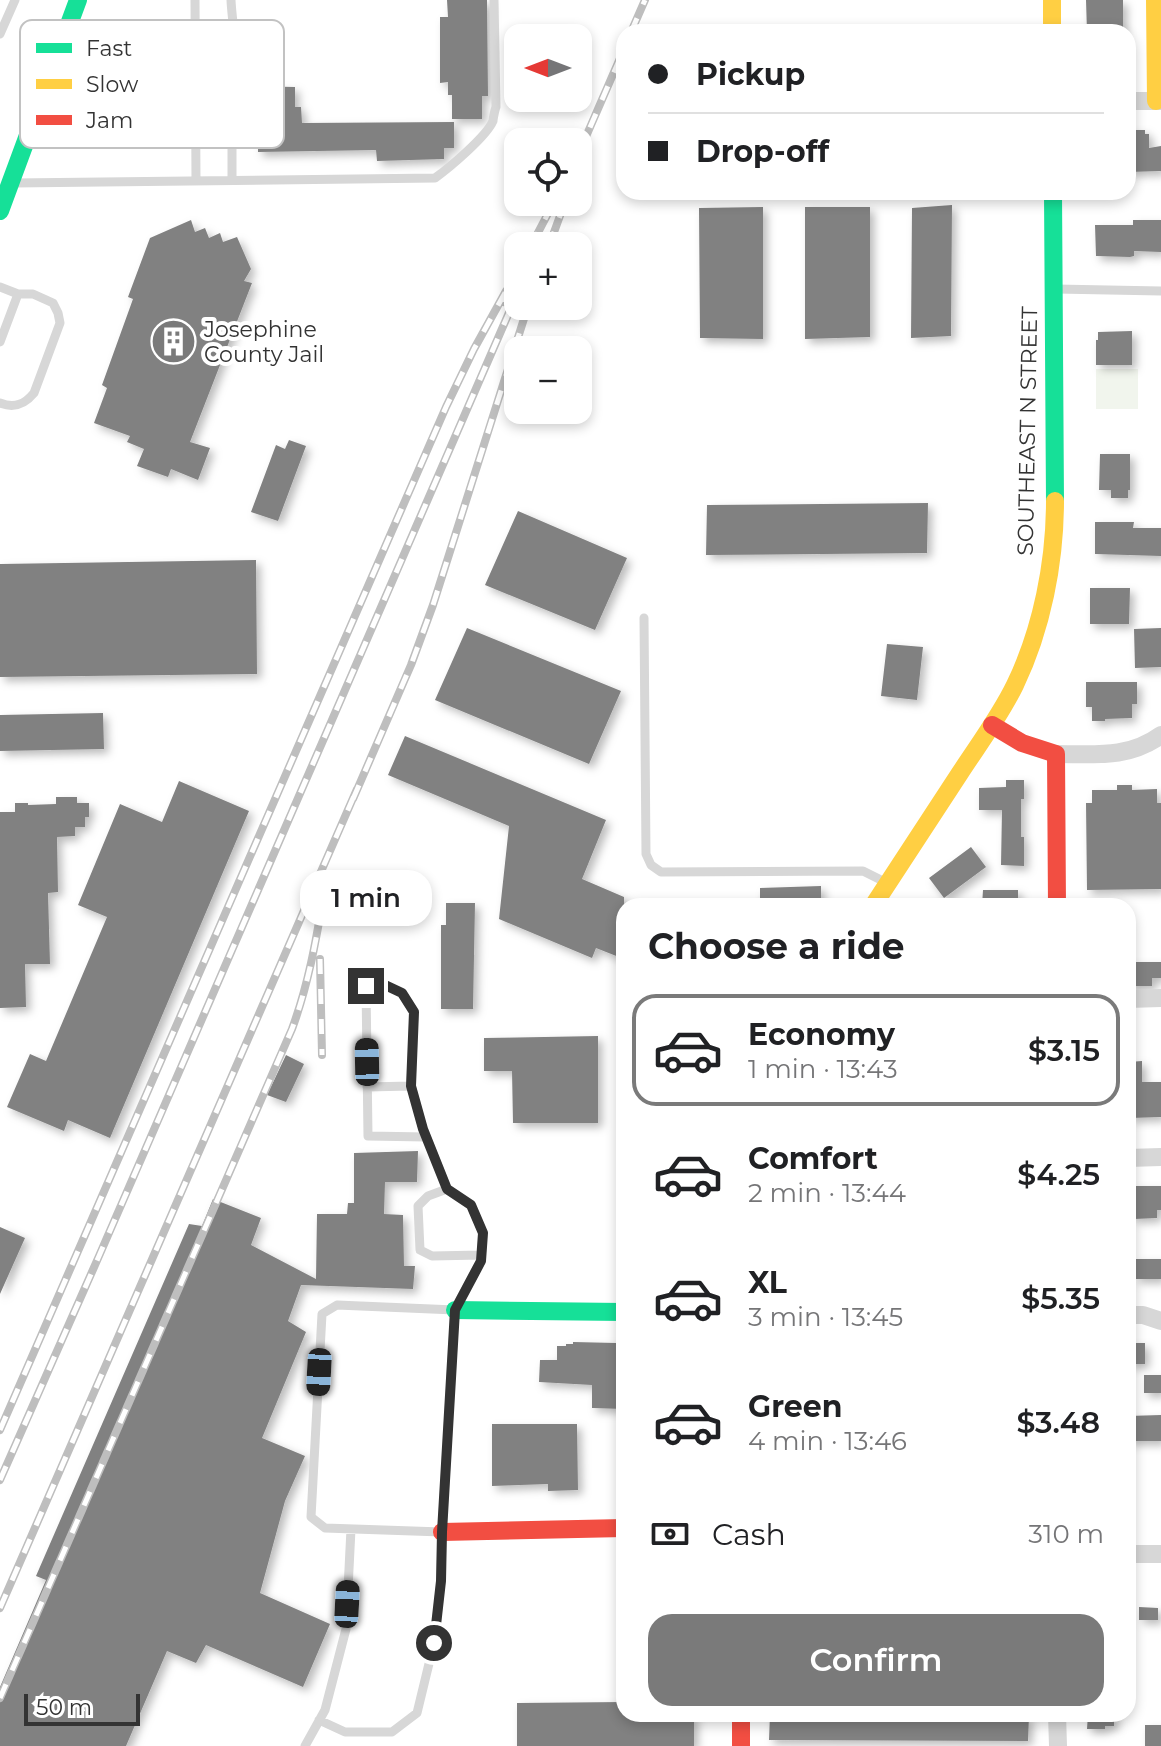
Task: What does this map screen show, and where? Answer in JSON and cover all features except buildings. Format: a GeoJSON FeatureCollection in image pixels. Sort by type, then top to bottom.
{"type":"FeatureCollection","features":[{"type":"Feature","properties":{"kind":"street"},"geometry":{"type":"LineString","coordinates":[[71,20],[78,0]]}},
{"type":"Feature","properties":{"kind":"street"},"geometry":{"type":"LineString","coordinates":[[1052,0],[1052,24]]}},
{"type":"Feature","properties":{"kind":"street"},"geometry":{"type":"LineString","coordinates":[[1136,101],[1158,101],[1155,0]]}},
{"type":"Feature","properties":{"kind":"street"},"geometry":{"type":"LineString","coordinates":[[0,211],[24,148]]}},
{"type":"Feature","properties":{"kind":"street","name":"SOUTHEAST N STREET"},"geometry":{"type":"LineString","coordinates":[[878,898],[992,725],[1015,685],[1035,635],[1048,579],[1055,520],[1053,200]]}},
{"type":"Feature","properties":{"kind":"street"},"geometry":{"type":"LineString","coordinates":[[992,725],[1035,750],[1056,754],[1133,751],[1161,735]]}},
{"type":"Feature","properties":{"kind":"street"},"geometry":{"type":"LineString","coordinates":[[1056,754],[1057,898]]}},
{"type":"Feature","properties":{"kind":"street"},"geometry":{"type":"LineString","coordinates":[[1136,999],[1161,998]]}},
{"type":"Feature","properties":{"kind":"street"},"geometry":{"type":"LineString","coordinates":[[1136,1158],[1161,1157]]}},
{"type":"Feature","properties":{"kind":"street"},"geometry":{"type":"LineString","coordinates":[[455,1310],[616,1312]]}},
{"type":"Feature","properties":{"kind":"street"},"geometry":{"type":"LineString","coordinates":[[1136,1315],[1161,1321]]}},
{"type":"Feature","properties":{"kind":"street"},"geometry":{"type":"LineString","coordinates":[[442,1532],[616,1528]]}},
{"type":"Feature","properties":{"kind":"street"},"geometry":{"type":"LineString","coordinates":[[1136,1554],[1161,1554]]}},
{"type":"Feature","properties":{"kind":"street"},"geometry":{"type":"LineString","coordinates":[[741,1722],[741,1746]]}},
{"type":"Feature","properties":{"kind":"street"},"geometry":{"type":"LineString","coordinates":[[1057,1722],[1058,1746]]}},
{"type":"Feature","properties":{"kind":"lane"},"geometry":{"type":"LineString","coordinates":[[0,34],[15,0]]}},
{"type":"Feature","properties":{"kind":"lane"},"geometry":{"type":"LineString","coordinates":[[231,0],[233,20]]}},
{"type":"Feature","properties":{"kind":"lane"},"geometry":{"type":"LineString","coordinates":[[11,183],[435,178],[448,169],[493,120],[496,107],[494,0]]}},
{"type":"Feature","properties":{"kind":"lane"},"geometry":{"type":"LineString","coordinates":[[196,148],[196,181]]}},
{"type":"Feature","properties":{"kind":"lane"},"geometry":{"type":"LineString","coordinates":[[232,148],[232,180]]}},
{"type":"Feature","properties":{"kind":"lane"},"geometry":{"type":"LineString","coordinates":[[0,287],[18,294],[33,294],[53,303],[60,323],[34,393],[27,402],[16,406],[0,403]]}},
{"type":"Feature","properties":{"kind":"lane"},"geometry":{"type":"LineString","coordinates":[[1053,289],[1161,291]]}},
{"type":"Feature","properties":{"kind":"lane"},"geometry":{"type":"LineString","coordinates":[[0,342],[18,294]]}},
{"type":"Feature","properties":{"kind":"lane"},"geometry":{"type":"LineString","coordinates":[[644,618],[645,824],[646,854],[651,865],[661,872],[863,871],[888,884]]}},
{"type":"Feature","properties":{"kind":"lane"},"geometry":{"type":"LineString","coordinates":[[319,1720],[345,1732],[392,1732],[417,1713],[434,1643],[441,1581],[455,1310],[481,1261],[483,1233],[471,1205],[447,1189],[426,1137],[411,1086],[414,1012],[402,993],[385,985],[366,986],[368,1136],[426,1137]]}},
{"type":"Feature","properties":{"kind":"lane"},"geometry":{"type":"LineString","coordinates":[[367,1087],[411,1086]]}},
{"type":"Feature","properties":{"kind":"lane"},"geometry":{"type":"LineString","coordinates":[[447,1189],[428,1196],[418,1206],[420,1250],[432,1256],[481,1255]]}},
{"type":"Feature","properties":{"kind":"lane"},"geometry":{"type":"LineString","coordinates":[[442,1532],[325,1528],[311,1517],[322,1314],[337,1305],[455,1310]]}},
{"type":"Feature","properties":{"kind":"lane"},"geometry":{"type":"LineString","coordinates":[[305,1746],[325,1710],[346,1629],[351,1529]]}},
{"type":"Feature","properties":{"kind":"shaded area"},"geometry":{"type":"Polygon","coordinates":[[[1096,369],[1138,369],[1138,409],[1096,409],[1096,369]]]}},
{"type":"Feature","properties":{"kind":"railway"},"geometry":{"type":"LineString","coordinates":[[634,24],[645,0]]}},
{"type":"Feature","properties":{"kind":"railway"},"geometry":{"type":"LineString","coordinates":[[590,128],[616,67]]}},
{"type":"Feature","properties":{"kind":"railway"},"geometry":{"type":"LineString","coordinates":[[538,232],[547,216]]}},
{"type":"Feature","properties":{"kind":"railway"},"geometry":{"type":"LineString","coordinates":[[554,232],[560,216]]}},
{"type":"Feature","properties":{"kind":"railway"},"geometry":{"type":"LineString","coordinates":[[0,1430],[446,407],[504,295]]}},
{"type":"Feature","properties":{"kind":"railway"},"geometry":{"type":"LineString","coordinates":[[0,1480],[506,320]]}},
{"type":"Feature","properties":{"kind":"railway"},"geometry":{"type":"LineString","coordinates":[[353,799],[411,665],[433,605],[524,320]]}},
{"type":"Feature","properties":{"kind":"railway"},"geometry":{"type":"LineString","coordinates":[[0,1608],[357,789]]}},
{"type":"Feature","properties":{"kind":"railway"},"geometry":{"type":"LineString","coordinates":[[0,1698],[292,1029],[308,975],[326,882]]}},
{"type":"Feature","properties":{"kind":"railway"},"geometry":{"type":"LineString","coordinates":[[320,959],[322,1055]]}},
{"type":"Feature","properties":{"kind":"traffic: fast"},"geometry":{"type":"LineString","coordinates":[[71,20],[78,0]]}},
{"type":"Feature","properties":{"kind":"traffic: fast"},"geometry":{"type":"LineString","coordinates":[[0,211],[23,148]]}},
{"type":"Feature","properties":{"kind":"traffic: fast"},"geometry":{"type":"LineString","coordinates":[[1053,200],[1055,501]]}},
{"type":"Feature","properties":{"kind":"traffic: fast"},"geometry":{"type":"LineString","coordinates":[[455,1310],[616,1312]]}},
{"type":"Feature","properties":{"kind":"traffic: slow"},"geometry":{"type":"LineString","coordinates":[[1052,0],[1052,24]]}},
{"type":"Feature","properties":{"kind":"traffic: slow"},"geometry":{"type":"LineString","coordinates":[[1155,0],[1156,101]]}},
{"type":"Feature","properties":{"kind":"traffic: slow"},"geometry":{"type":"LineString","coordinates":[[878,898],[989,730],[1015,685],[1040,618],[1053,548],[1055,501]]}},
{"type":"Feature","properties":{"kind":"traffic: jam"},"geometry":{"type":"LineString","coordinates":[[992,725],[1022,743],[1056,754],[1057,898]]}},
{"type":"Feature","properties":{"kind":"traffic: jam"},"geometry":{"type":"LineString","coordinates":[[442,1532],[616,1528]]}},
{"type":"Feature","properties":{"kind":"traffic: jam"},"geometry":{"type":"LineString","coordinates":[[741,1722],[741,1746]]}},
{"type":"Feature","properties":{"kind":"place","name":"Josephine County Jail"},"geometry":{"type":"Point","coordinates":[173,342]}},
{"type":"Feature","properties":{"kind":"route"},"geometry":{"type":"LineString","coordinates":[[366,986],[385,985],[402,993],[414,1012],[411,1086],[423,1129],[447,1189],[471,1205],[483,1233],[481,1261],[455,1310],[441,1581],[434,1643]]}}]}
